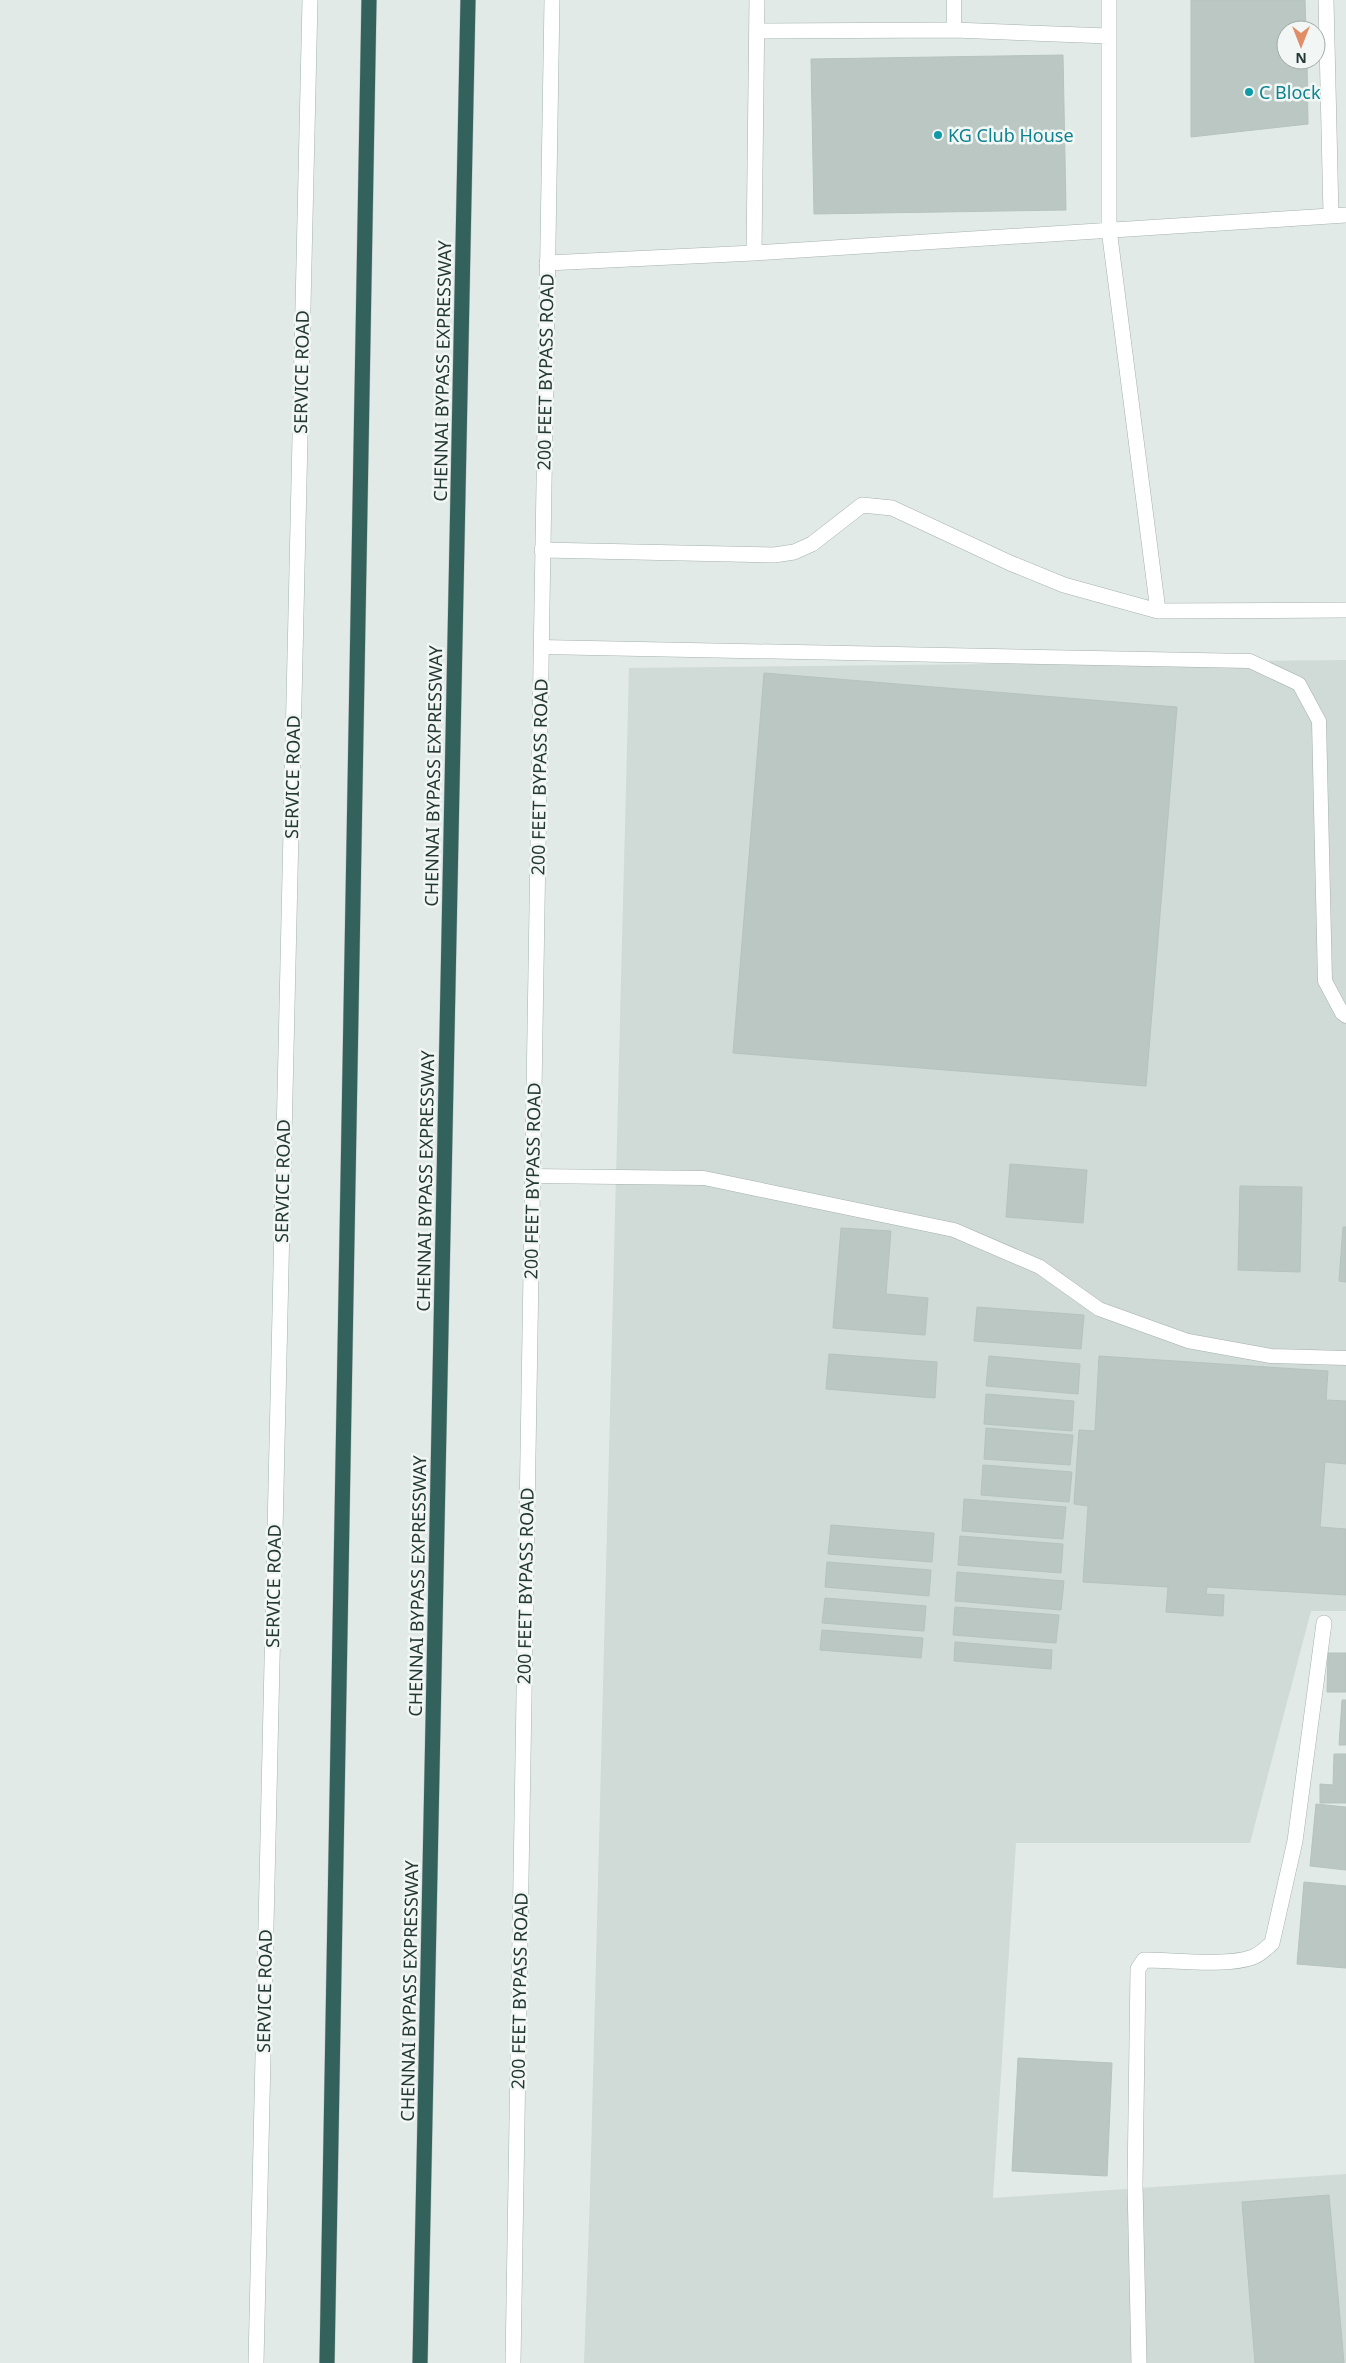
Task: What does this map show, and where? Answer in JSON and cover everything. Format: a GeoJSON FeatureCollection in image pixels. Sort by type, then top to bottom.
{"type":"FeatureCollection","features":[{"type":"Feature","properties":{"kind":"highway"},"geometry":{"type":"LineString","coordinates":[[327,2363],[370,0]]}},
{"type":"Feature","properties":{"kind":"highway","name":"CHENNAI BYPASS EXPRESSWAY"},"geometry":{"type":"LineString","coordinates":[[420,2363],[468,0]]}},
{"type":"Feature","properties":{"kind":"street","name":"SERVICE ROAD"},"geometry":{"type":"LineString","coordinates":[[256,2363],[310,0]]}},
{"type":"Feature","properties":{"kind":"street","name":"200 FEET BYPASS ROAD"},"geometry":{"type":"LineString","coordinates":[[513,2363],[552,0]]}},
{"type":"Feature","properties":{"kind":"street"},"geometry":{"type":"LineString","coordinates":[[754,253],[757,0]]}},
{"type":"Feature","properties":{"kind":"street"},"geometry":{"type":"LineString","coordinates":[[1108,0],[1109,229],[1158,611]]}},
{"type":"Feature","properties":{"kind":"street"},"geometry":{"type":"LineString","coordinates":[[547,263],[754,253],[1339,215],[1326,0]]}},
{"type":"Feature","properties":{"kind":"street"},"geometry":{"type":"LineString","coordinates":[[757,31],[954,30],[1108,36]]}},
{"type":"Feature","properties":{"kind":"street"},"geometry":{"type":"LineString","coordinates":[[542,550],[774,555],[794,552],[812,544],[862,505],[892,508],[1010,563],[1064,585],[1158,611],[1346,610]]}},
{"type":"Feature","properties":{"kind":"street"},"geometry":{"type":"LineString","coordinates":[[1139,2363],[1134,2185],[1138,1969],[1144,1960],[1205,1961],[1251,1958],[1272,1943],[1295,1841],[1324,1623]]}},
{"type":"Feature","properties":{"kind":"lane"},"geometry":{"type":"LineString","coordinates":[[954,0],[954,30]]}},
{"type":"Feature","properties":{"kind":"lane"},"geometry":{"type":"LineString","coordinates":[[541,647],[1250,661],[1299,684],[1319,721],[1325,981],[1342,1014],[1346,1016]]}},
{"type":"Feature","properties":{"kind":"lane"},"geometry":{"type":"LineString","coordinates":[[532,1176],[704,1178],[954,1230],[1040,1267],[1099,1309],[1188,1341],[1271,1356],[1346,1358]]}},
{"type":"Feature","properties":{"kind":"shaded area"},"geometry":{"type":"Polygon","coordinates":[[[1346,660],[1346,1611],[1311,1611],[1250,1843],[1016,1843],[993,2198],[1346,2174],[1346,2363],[584,2363],[590,2195],[629,668],[1346,660]]]}},
{"type":"Feature","properties":{"kind":"building","name":"C Block"},"geometry":{"type":"Polygon","coordinates":[[[1191,0],[1305,0],[1306,20],[1276,20],[1276,70],[1307,70],[1308,124],[1191,137],[1191,0]]]}},
{"type":"Feature","properties":{"kind":"building","name":"KG Club House"},"geometry":{"type":"Polygon","coordinates":[[[1063,55],[1066,210],[814,214],[811,59],[1063,55]]]}},
{"type":"Feature","properties":{"kind":"building"},"geometry":{"type":"Polygon","coordinates":[[[764,673],[1177,707],[1146,1086],[733,1053],[764,673]]]}},
{"type":"Feature","properties":{"kind":"building"},"geometry":{"type":"Polygon","coordinates":[[[1010,1164],[1087,1170],[1083,1223],[1006,1217],[1010,1164]]]}},
{"type":"Feature","properties":{"kind":"building"},"geometry":{"type":"Polygon","coordinates":[[[1240,1186],[1302,1187],[1300,1272],[1238,1270],[1240,1186]]]}},
{"type":"Feature","properties":{"kind":"building"},"geometry":{"type":"Polygon","coordinates":[[[1343,1227],[1346,1227],[1346,1282],[1339,1281],[1343,1227]]]}},
{"type":"Feature","properties":{"kind":"building"},"geometry":{"type":"Polygon","coordinates":[[[841,1228],[891,1231],[886,1294],[928,1298],[925,1335],[833,1328],[841,1228]]]}},
{"type":"Feature","properties":{"kind":"building"},"geometry":{"type":"Polygon","coordinates":[[[977,1307],[1084,1315],[1081,1349],[974,1341],[977,1307]]]}},
{"type":"Feature","properties":{"kind":"building"},"geometry":{"type":"Polygon","coordinates":[[[829,1354],[937,1362],[935,1398],[826,1389],[829,1354]]]}},
{"type":"Feature","properties":{"kind":"building"},"geometry":{"type":"Polygon","coordinates":[[[989,1356],[1080,1364],[1078,1394],[986,1386],[989,1356]]]}},
{"type":"Feature","properties":{"kind":"building"},"geometry":{"type":"Polygon","coordinates":[[[1099,1356],[1328,1371],[1326,1400],[1346,1401],[1346,1464],[1325,1462],[1320,1527],[1346,1529],[1346,1595],[1207,1587],[1206,1594],[1224,1595],[1223,1616],[1166,1612],[1168,1587],[1083,1582],[1088,1506],[1074,1504],[1079,1430],[1095,1431],[1099,1356]]]}},
{"type":"Feature","properties":{"kind":"building"},"geometry":{"type":"Polygon","coordinates":[[[986,1394],[1074,1401],[1072,1431],[984,1424],[986,1394]]]}},
{"type":"Feature","properties":{"kind":"building"},"geometry":{"type":"Polygon","coordinates":[[[986,1428],[1073,1435],[1070,1465],[984,1459],[986,1428]]]}},
{"type":"Feature","properties":{"kind":"building"},"geometry":{"type":"Polygon","coordinates":[[[983,1465],[1072,1472],[1069,1502],[981,1495],[983,1465]]]}},
{"type":"Feature","properties":{"kind":"building"},"geometry":{"type":"Polygon","coordinates":[[[964,1499],[1066,1507],[1063,1539],[962,1531],[964,1499]]]}},
{"type":"Feature","properties":{"kind":"building"},"geometry":{"type":"Polygon","coordinates":[[[831,1525],[934,1533],[932,1562],[828,1554],[831,1525]]]}},
{"type":"Feature","properties":{"kind":"building"},"geometry":{"type":"Polygon","coordinates":[[[960,1536],[1063,1544],[1061,1573],[958,1565],[960,1536]]]}},
{"type":"Feature","properties":{"kind":"building"},"geometry":{"type":"Polygon","coordinates":[[[827,1562],[931,1570],[929,1596],[825,1587],[827,1562]]]}},
{"type":"Feature","properties":{"kind":"building"},"geometry":{"type":"Polygon","coordinates":[[[957,1572],[1064,1581],[1061,1610],[955,1601],[957,1572]]]}},
{"type":"Feature","properties":{"kind":"building"},"geometry":{"type":"Polygon","coordinates":[[[825,1598],[926,1606],[924,1631],[822,1623],[825,1598]]]}},
{"type":"Feature","properties":{"kind":"building"},"geometry":{"type":"Polygon","coordinates":[[[955,1607],[1059,1615],[1056,1643],[953,1635],[955,1607]]]}},
{"type":"Feature","properties":{"kind":"building"},"geometry":{"type":"Polygon","coordinates":[[[822,1630],[923,1638],[921,1658],[820,1650],[822,1630]]]}},
{"type":"Feature","properties":{"kind":"building"},"geometry":{"type":"Polygon","coordinates":[[[955,1642],[1052,1650],[1051,1669],[954,1661],[955,1642]]]}},
{"type":"Feature","properties":{"kind":"building"},"geometry":{"type":"Polygon","coordinates":[[[1328,1653],[1346,1653],[1346,1692],[1327,1692],[1328,1653]]]}},
{"type":"Feature","properties":{"kind":"building"},"geometry":{"type":"Polygon","coordinates":[[[1342,1700],[1346,1700],[1346,1745],[1339,1745],[1342,1700]]]}},
{"type":"Feature","properties":{"kind":"building"},"geometry":{"type":"Polygon","coordinates":[[[1334,1754],[1346,1754],[1346,1803],[1320,1803],[1320,1784],[1333,1785],[1334,1754]]]}},
{"type":"Feature","properties":{"kind":"building"},"geometry":{"type":"Polygon","coordinates":[[[1316,1804],[1346,1807],[1346,1870],[1310,1866],[1316,1804]]]}},
{"type":"Feature","properties":{"kind":"building"},"geometry":{"type":"Polygon","coordinates":[[[1304,1882],[1346,1886],[1346,1968],[1297,1964],[1304,1882]]]}},
{"type":"Feature","properties":{"kind":"building"},"geometry":{"type":"Polygon","coordinates":[[[1018,2058],[1112,2063],[1107,2176],[1012,2171],[1018,2058]]]}},
{"type":"Feature","properties":{"kind":"building"},"geometry":{"type":"Polygon","coordinates":[[[1329,2195],[1344,2363],[1255,2363],[1242,2202],[1329,2195]]]}},
{"type":"Feature","properties":{"kind":"place","name":"C Block"},"geometry":{"type":"Point","coordinates":[1249,92]}},
{"type":"Feature","properties":{"kind":"place","name":"KG Club House"},"geometry":{"type":"Point","coordinates":[938,135]}}]}
